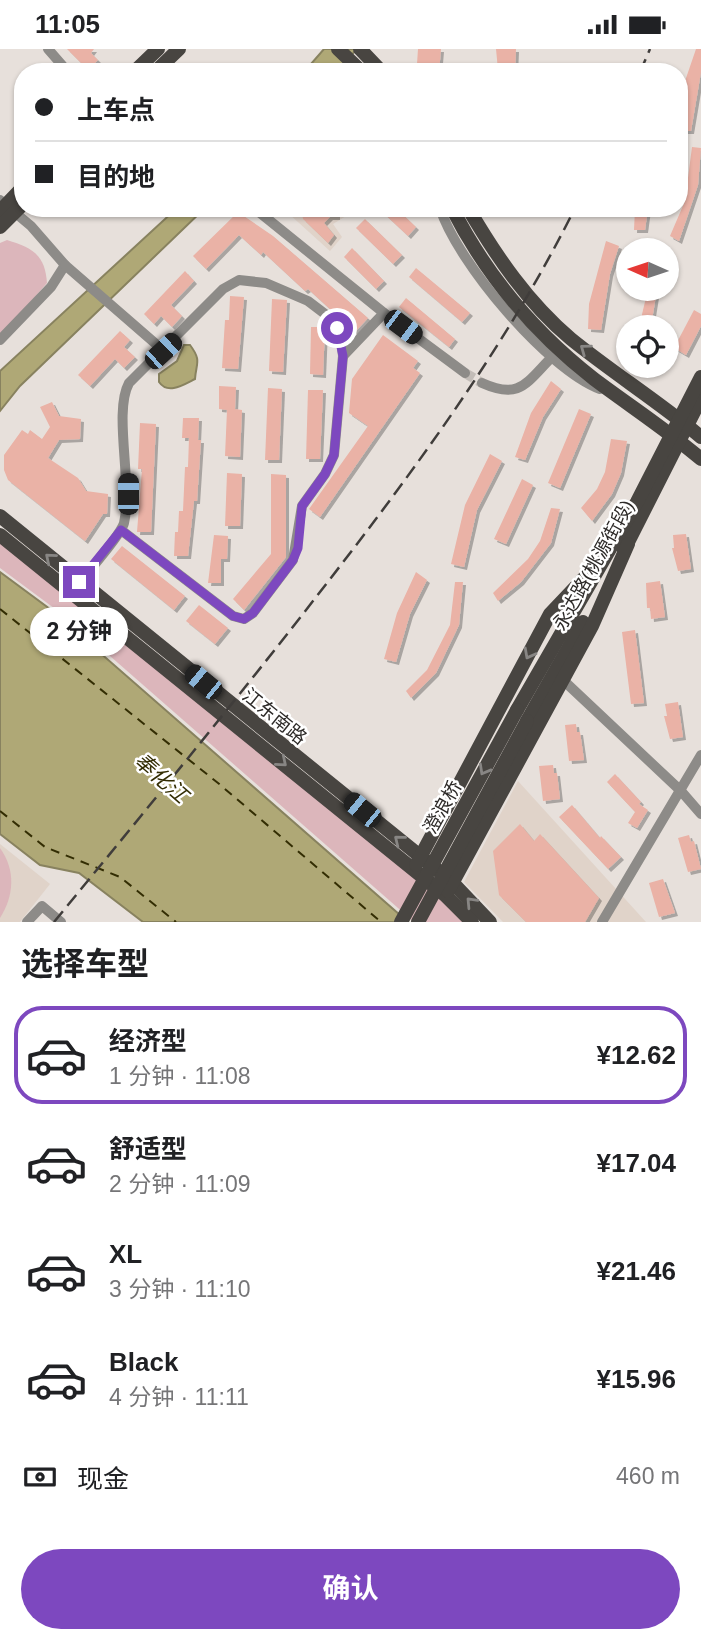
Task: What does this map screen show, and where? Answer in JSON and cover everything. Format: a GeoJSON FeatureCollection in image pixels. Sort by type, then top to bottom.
{"type":"FeatureCollection","features":[{"type":"Feature","properties":{"kind":"main road"},"geometry":{"type":"LineString","coordinates":[[143,63],[158,49]]}},
{"type":"Feature","properties":{"kind":"main road"},"geometry":{"type":"LineString","coordinates":[[164,63],[179,49]]}},
{"type":"Feature","properties":{"kind":"main road"},"geometry":{"type":"LineString","coordinates":[[338,49],[360,59]]}},
{"type":"Feature","properties":{"kind":"main road"},"geometry":{"type":"LineString","coordinates":[[0,226],[9,207]]}},
{"type":"Feature","properties":{"kind":"main road"},"geometry":{"type":"LineString","coordinates":[[457,217],[484,265],[526,316],[593,377],[701,459]]}},
{"type":"Feature","properties":{"kind":"main road"},"geometry":{"type":"LineString","coordinates":[[473,217],[493,250],[533,302],[570,338],[701,437]]}},
{"type":"Feature","properties":{"kind":"main road"},"geometry":{"type":"LineString","coordinates":[[684,422],[701,377]]}},
{"type":"Feature","properties":{"kind":"main road"},"geometry":{"type":"LineString","coordinates":[[684,422],[701,398]]}},
{"type":"Feature","properties":{"kind":"main road","name":"永达路(桃源街段)"},"geometry":{"type":"LineString","coordinates":[[527,721],[628,544],[684,422]]}},
{"type":"Feature","properties":{"kind":"main road","name":"永达路(桃源街段)"},"geometry":{"type":"LineString","coordinates":[[517,710],[600,562],[676,438]]}},
{"type":"Feature","properties":{"kind":"main road","name":"江东南路"},"geometry":{"type":"LineString","coordinates":[[0,516],[75,587]]}},
{"type":"Feature","properties":{"kind":"main road","name":"江东南路"},"geometry":{"type":"LineString","coordinates":[[0,535],[75,587],[490,922]]}},
{"type":"Feature","properties":{"kind":"main road"},"geometry":{"type":"LineString","coordinates":[[449,889],[592,626],[628,544]]}},
{"type":"Feature","properties":{"kind":"main road"},"geometry":{"type":"LineString","coordinates":[[417,863],[550,614],[600,562]]}},
{"type":"Feature","properties":{"kind":"main road","name":"澄浪桥"},"geometry":{"type":"LineString","coordinates":[[401,922],[517,710]]}},
{"type":"Feature","properties":{"kind":"main road","name":"澄浪桥"},"geometry":{"type":"LineString","coordinates":[[418,922],[527,721]]}},
{"type":"Feature","properties":{"kind":"main road","name":"江东南路"},"geometry":{"type":"LineString","coordinates":[[449,889],[472,922]]}},
{"type":"Feature","properties":{"kind":"street"},"geometry":{"type":"LineString","coordinates":[[48,49],[60,63]]}},
{"type":"Feature","properties":{"kind":"street"},"geometry":{"type":"LineString","coordinates":[[21,217],[65,265],[163,351]]}},
{"type":"Feature","properties":{"kind":"street"},"geometry":{"type":"LineString","coordinates":[[265,217],[384,313],[465,373]]}},
{"type":"Feature","properties":{"kind":"street"},"geometry":{"type":"LineString","coordinates":[[443,217],[468,260],[525,330],[552,357],[592,386],[618,396]]}},
{"type":"Feature","properties":{"kind":"street"},"geometry":{"type":"LineString","coordinates":[[0,340],[51,286],[65,265]]}},
{"type":"Feature","properties":{"kind":"street"},"geometry":{"type":"LineString","coordinates":[[75,587],[121,530],[128,494],[123,428],[126,390],[223,289],[239,280],[266,283],[308,301],[323,311],[337,328],[343,356],[334,455],[325,474],[302,506],[298,548],[293,560],[253,613],[244,619],[233,616],[121,530]]}},
{"type":"Feature","properties":{"kind":"street"},"geometry":{"type":"LineString","coordinates":[[343,356],[384,313]]}},
{"type":"Feature","properties":{"kind":"street"},"geometry":{"type":"LineString","coordinates":[[482,383],[505,392],[519,390],[552,357]]}},
{"type":"Feature","properties":{"kind":"street"},"geometry":{"type":"LineString","coordinates":[[562,680],[681,791],[701,814]]}},
{"type":"Feature","properties":{"kind":"street"},"geometry":{"type":"LineString","coordinates":[[603,922],[701,755]]}},
{"type":"Feature","properties":{"kind":"street"},"geometry":{"type":"LineString","coordinates":[[27,922],[42,906],[61,922]]}},
{"type":"Feature","properties":{"kind":"shaded area"},"geometry":{"type":"Polygon","coordinates":[[[292,217],[344,217],[333,224],[342,237],[330,251],[292,217]]]}},
{"type":"Feature","properties":{"kind":"shaded area"},"geometry":{"type":"Polygon","coordinates":[[[7,240],[36,254],[44,266],[47,283],[0,337],[0,243],[7,240]]]}},
{"type":"Feature","properties":{"kind":"shaded area"},"geometry":{"type":"Polygon","coordinates":[[[0,542],[442,899],[463,922],[414,922],[62,614],[0,568],[0,542]]]}},
{"type":"Feature","properties":{"kind":"shaded area"},"geometry":{"type":"Polygon","coordinates":[[[518,781],[646,922],[503,922],[464,882],[518,781]]]}},
{"type":"Feature","properties":{"kind":"shaded area"},"geometry":{"type":"Polygon","coordinates":[[[0,844],[50,884],[20,922],[0,922],[0,844]]]}},
{"type":"Feature","properties":{"kind":"shaded area"},"geometry":{"type":"Polygon","coordinates":[[[0,848],[9,865],[11,883],[8,901],[0,918],[0,848]]]}},
{"type":"Feature","properties":{"kind":"water"},"geometry":{"type":"Polygon","coordinates":[[[324,49],[357,49],[344,63],[312,63],[324,49]]]}},
{"type":"Feature","properties":{"kind":"water"},"geometry":{"type":"Polygon","coordinates":[[[167,217],[196,217],[20,386],[0,411],[0,371],[167,217]]]}},
{"type":"Feature","properties":{"kind":"water"},"geometry":{"type":"Polygon","coordinates":[[[184,345],[190,345],[196,355],[195,379],[176,388],[167,388],[159,382],[159,374],[177,361],[184,345]]]}},
{"type":"Feature","properties":{"kind":"water","name":"奉化江"},"geometry":{"type":"Polygon","coordinates":[[[0,572],[58,615],[50,626],[80,653],[90,644],[408,922],[143,922],[79,873],[40,865],[0,834],[0,572]]]}},
{"type":"Feature","properties":{"kind":"building"},"geometry":{"type":"Polygon","coordinates":[[[67,49],[94,49],[91,53],[98,60],[95,63],[81,63],[67,49]]]}},
{"type":"Feature","properties":{"kind":"building"},"geometry":{"type":"Polygon","coordinates":[[[418,49],[441,49],[440,63],[417,63],[418,49]]]}},
{"type":"Feature","properties":{"kind":"building"},"geometry":{"type":"Polygon","coordinates":[[[496,49],[516,49],[515,63],[497,63],[496,49]]]}},
{"type":"Feature","properties":{"kind":"building"},"geometry":{"type":"Polygon","coordinates":[[[696,49],[701,49],[701,72],[691,131],[688,131],[688,72],[696,49]]]}},
{"type":"Feature","properties":{"kind":"building"},"geometry":{"type":"Polygon","coordinates":[[[692,147],[701,148],[698,185],[688,214],[688,178],[692,147]]]}},
{"type":"Feature","properties":{"kind":"building"},"geometry":{"type":"Polygon","coordinates":[[[233,217],[245,217],[273,236],[368,318],[355,332],[308,289],[305,291],[263,252],[261,255],[239,235],[206,269],[193,256],[233,217]]]}},
{"type":"Feature","properties":{"kind":"building"},"geometry":{"type":"Polygon","coordinates":[[[330,217],[324,223],[334,235],[328,243],[303,219],[330,217]]]}},
{"type":"Feature","properties":{"kind":"building"},"geometry":{"type":"Polygon","coordinates":[[[388,217],[405,217],[416,227],[408,236],[388,217]]]}},
{"type":"Feature","properties":{"kind":"building"},"geometry":{"type":"Polygon","coordinates":[[[635,217],[647,217],[645,230],[634,230],[635,217]]]}},
{"type":"Feature","properties":{"kind":"building"},"geometry":{"type":"Polygon","coordinates":[[[678,217],[687,217],[679,241],[679,238],[670,236],[678,217]]]}},
{"type":"Feature","properties":{"kind":"building"},"geometry":{"type":"Polygon","coordinates":[[[365,219],[402,255],[393,264],[356,228],[365,219]]]}},
{"type":"Feature","properties":{"kind":"building"},"geometry":{"type":"Polygon","coordinates":[[[606,241],[616,245],[616,255],[610,274],[601,330],[588,329],[589,304],[606,241]]]}},
{"type":"Feature","properties":{"kind":"building"},"geometry":{"type":"Polygon","coordinates":[[[352,248],[384,281],[376,289],[344,257],[352,248]]]}},
{"type":"Feature","properties":{"kind":"building"},"geometry":{"type":"Polygon","coordinates":[[[416,268],[470,313],[462,322],[409,277],[416,268]]]}},
{"type":"Feature","properties":{"kind":"building"},"geometry":{"type":"Polygon","coordinates":[[[185,271],[194,281],[171,305],[182,316],[172,327],[161,316],[154,324],[144,314],[185,271]]]}},
{"type":"Feature","properties":{"kind":"building"},"geometry":{"type":"Polygon","coordinates":[[[230,296],[244,297],[238,369],[222,368],[225,320],[229,320],[230,296]]]}},
{"type":"Feature","properties":{"kind":"building"},"geometry":{"type":"Polygon","coordinates":[[[406,298],[455,339],[449,347],[399,307],[406,298]]]}},
{"type":"Feature","properties":{"kind":"building"},"geometry":{"type":"Polygon","coordinates":[[[272,299],[287,300],[283,372],[269,371],[272,299]]]}},
{"type":"Feature","properties":{"kind":"building"},"geometry":{"type":"Polygon","coordinates":[[[645,301],[655,301],[653,315],[642,315],[645,301]]]}},
{"type":"Feature","properties":{"kind":"building"},"geometry":{"type":"Polygon","coordinates":[[[694,310],[701,314],[701,326],[686,355],[679,351],[679,338],[694,310]]]}},
{"type":"Feature","properties":{"kind":"building"},"geometry":{"type":"Polygon","coordinates":[[[311,327],[325,327],[323,375],[310,374],[311,327]]]}},
{"type":"Feature","properties":{"kind":"building"},"geometry":{"type":"Polygon","coordinates":[[[120,331],[130,340],[124,347],[135,357],[124,368],[115,359],[90,386],[78,375],[120,331]]]}},
{"type":"Feature","properties":{"kind":"building"},"geometry":{"type":"Polygon","coordinates":[[[383,335],[418,361],[413,368],[420,373],[320,517],[309,509],[368,426],[349,413],[352,379],[383,335]]]}},
{"type":"Feature","properties":{"kind":"building"},"geometry":{"type":"Polygon","coordinates":[[[551,381],[561,389],[543,417],[525,460],[515,457],[531,413],[551,381]]]}},
{"type":"Feature","properties":{"kind":"building"},"geometry":{"type":"Polygon","coordinates":[[[219,386],[236,387],[235,409],[242,410],[240,457],[225,456],[227,410],[219,409],[219,386]]]}},
{"type":"Feature","properties":{"kind":"building"},"geometry":{"type":"Polygon","coordinates":[[[268,388],[282,389],[279,460],[265,460],[268,388]]]}},
{"type":"Feature","properties":{"kind":"building"},"geometry":{"type":"Polygon","coordinates":[[[308,390],[323,390],[320,459],[306,459],[308,390]]]}},
{"type":"Feature","properties":{"kind":"building"},"geometry":{"type":"Polygon","coordinates":[[[52,402],[59,416],[81,419],[80,439],[59,440],[48,458],[78,478],[86,491],[108,494],[107,514],[103,514],[85,541],[8,480],[4,470],[4,455],[22,430],[28,434],[30,430],[42,439],[50,427],[40,407],[52,402]]]}},
{"type":"Feature","properties":{"kind":"building"},"geometry":{"type":"Polygon","coordinates":[[[579,409],[591,414],[560,488],[548,483],[579,409]]]}},
{"type":"Feature","properties":{"kind":"building"},"geometry":{"type":"Polygon","coordinates":[[[183,418],[199,418],[198,440],[201,440],[197,501],[194,501],[188,556],[174,556],[179,511],[183,511],[185,467],[188,467],[189,438],[182,438],[183,418]]]}},
{"type":"Feature","properties":{"kind":"building"},"geometry":{"type":"Polygon","coordinates":[[[140,423],[156,424],[151,532],[137,532],[142,469],[138,469],[140,423]]]}},
{"type":"Feature","properties":{"kind":"building"},"geometry":{"type":"Polygon","coordinates":[[[611,439],[627,441],[621,473],[612,494],[592,521],[581,508],[597,489],[605,472],[611,439]]]}},
{"type":"Feature","properties":{"kind":"building"},"geometry":{"type":"Polygon","coordinates":[[[490,454],[502,461],[477,510],[464,567],[451,564],[465,505],[490,454]]]}},
{"type":"Feature","properties":{"kind":"building"},"geometry":{"type":"Polygon","coordinates":[[[227,473],[242,474],[240,526],[225,526],[227,473]]]}},
{"type":"Feature","properties":{"kind":"building"},"geometry":{"type":"Polygon","coordinates":[[[271,474],[286,475],[286,557],[244,610],[233,599],[271,554],[271,474]]]}},
{"type":"Feature","properties":{"kind":"building"},"geometry":{"type":"Polygon","coordinates":[[[522,479],[533,485],[506,544],[494,539],[522,479]]]}},
{"type":"Feature","properties":{"kind":"building"},"geometry":{"type":"Polygon","coordinates":[[[551,508],[560,509],[551,543],[521,582],[498,601],[493,593],[528,559],[540,541],[551,508]]]}},
{"type":"Feature","properties":{"kind":"building"},"geometry":{"type":"Polygon","coordinates":[[[686,534],[691,569],[678,571],[672,548],[673,535],[686,534]]]}},
{"type":"Feature","properties":{"kind":"building"},"geometry":{"type":"Polygon","coordinates":[[[214,535],[228,536],[227,559],[221,559],[221,583],[208,583],[214,535]]]}},
{"type":"Feature","properties":{"kind":"building"},"geometry":{"type":"Polygon","coordinates":[[[122,546],[185,596],[174,610],[111,559],[122,546]]]}},
{"type":"Feature","properties":{"kind":"building"},"geometry":{"type":"Polygon","coordinates":[[[416,572],[427,580],[410,614],[396,662],[384,659],[397,613],[416,572]]]}},
{"type":"Feature","properties":{"kind":"building"},"geometry":{"type":"Polygon","coordinates":[[[660,581],[665,617],[651,619],[650,608],[647,608],[646,583],[660,581]]]}},
{"type":"Feature","properties":{"kind":"building"},"geometry":{"type":"Polygon","coordinates":[[[455,582],[463,582],[459,625],[436,673],[411,698],[406,691],[427,670],[450,625],[455,582]]]}},
{"type":"Feature","properties":{"kind":"building"},"geometry":{"type":"Polygon","coordinates":[[[199,605],[228,628],[215,644],[186,621],[199,605]]]}},
{"type":"Feature","properties":{"kind":"building"},"geometry":{"type":"Polygon","coordinates":[[[635,630],[644,703],[631,704],[622,632],[635,630]]]}},
{"type":"Feature","properties":{"kind":"building"},"geometry":{"type":"Polygon","coordinates":[[[678,702],[683,737],[670,739],[664,716],[667,716],[665,704],[678,702]]]}},
{"type":"Feature","properties":{"kind":"building"},"geometry":{"type":"Polygon","coordinates":[[[576,724],[577,732],[580,732],[584,760],[569,761],[565,725],[576,724]]]}},
{"type":"Feature","properties":{"kind":"building"},"geometry":{"type":"Polygon","coordinates":[[[553,765],[554,773],[557,773],[560,799],[543,801],[539,766],[553,765]]]}},
{"type":"Feature","properties":{"kind":"building"},"geometry":{"type":"Polygon","coordinates":[[[615,774],[641,802],[639,804],[648,810],[637,828],[628,823],[635,812],[607,782],[615,774]]]}},
{"type":"Feature","properties":{"kind":"building"},"geometry":{"type":"Polygon","coordinates":[[[572,805],[600,838],[601,836],[621,857],[608,869],[559,817],[572,805]]]}},
{"type":"Feature","properties":{"kind":"building"},"geometry":{"type":"Polygon","coordinates":[[[520,824],[534,841],[540,834],[599,898],[585,922],[526,922],[499,895],[493,851],[520,824]]]}},
{"type":"Feature","properties":{"kind":"building"},"geometry":{"type":"Polygon","coordinates":[[[689,835],[691,842],[694,841],[701,869],[688,872],[678,838],[689,835]]]}},
{"type":"Feature","properties":{"kind":"building"},"geometry":{"type":"Polygon","coordinates":[[[663,879],[675,913],[659,917],[649,883],[663,879]]]}},
{"type":"Feature","properties":{"kind":"ferry route"},"geometry":{"type":"LineString","coordinates":[[0,609],[218,783],[381,922]]}},
{"type":"Feature","properties":{"kind":"ferry route"},"geometry":{"type":"LineString","coordinates":[[0,811],[45,847],[120,877],[176,922]]}},
{"type":"Feature","properties":{"kind":"tunnel"},"geometry":{"type":"LineString","coordinates":[[465,373],[482,383]]}},
{"type":"Feature","properties":{"kind":"railway"},"geometry":{"type":"LineString","coordinates":[[644,63],[650,49]]}},
{"type":"Feature","properties":{"kind":"railway"},"geometry":{"type":"LineString","coordinates":[[54,922],[260,669],[428,448],[521,307],[570,217]]}},
{"type":"Feature","properties":{"kind":"route"},"geometry":{"type":"LineString","coordinates":[[79,582],[121,530],[237,619],[244,619],[253,613],[293,560],[298,548],[299,512],[330,466],[334,455],[343,356],[337,328]]}}]}
